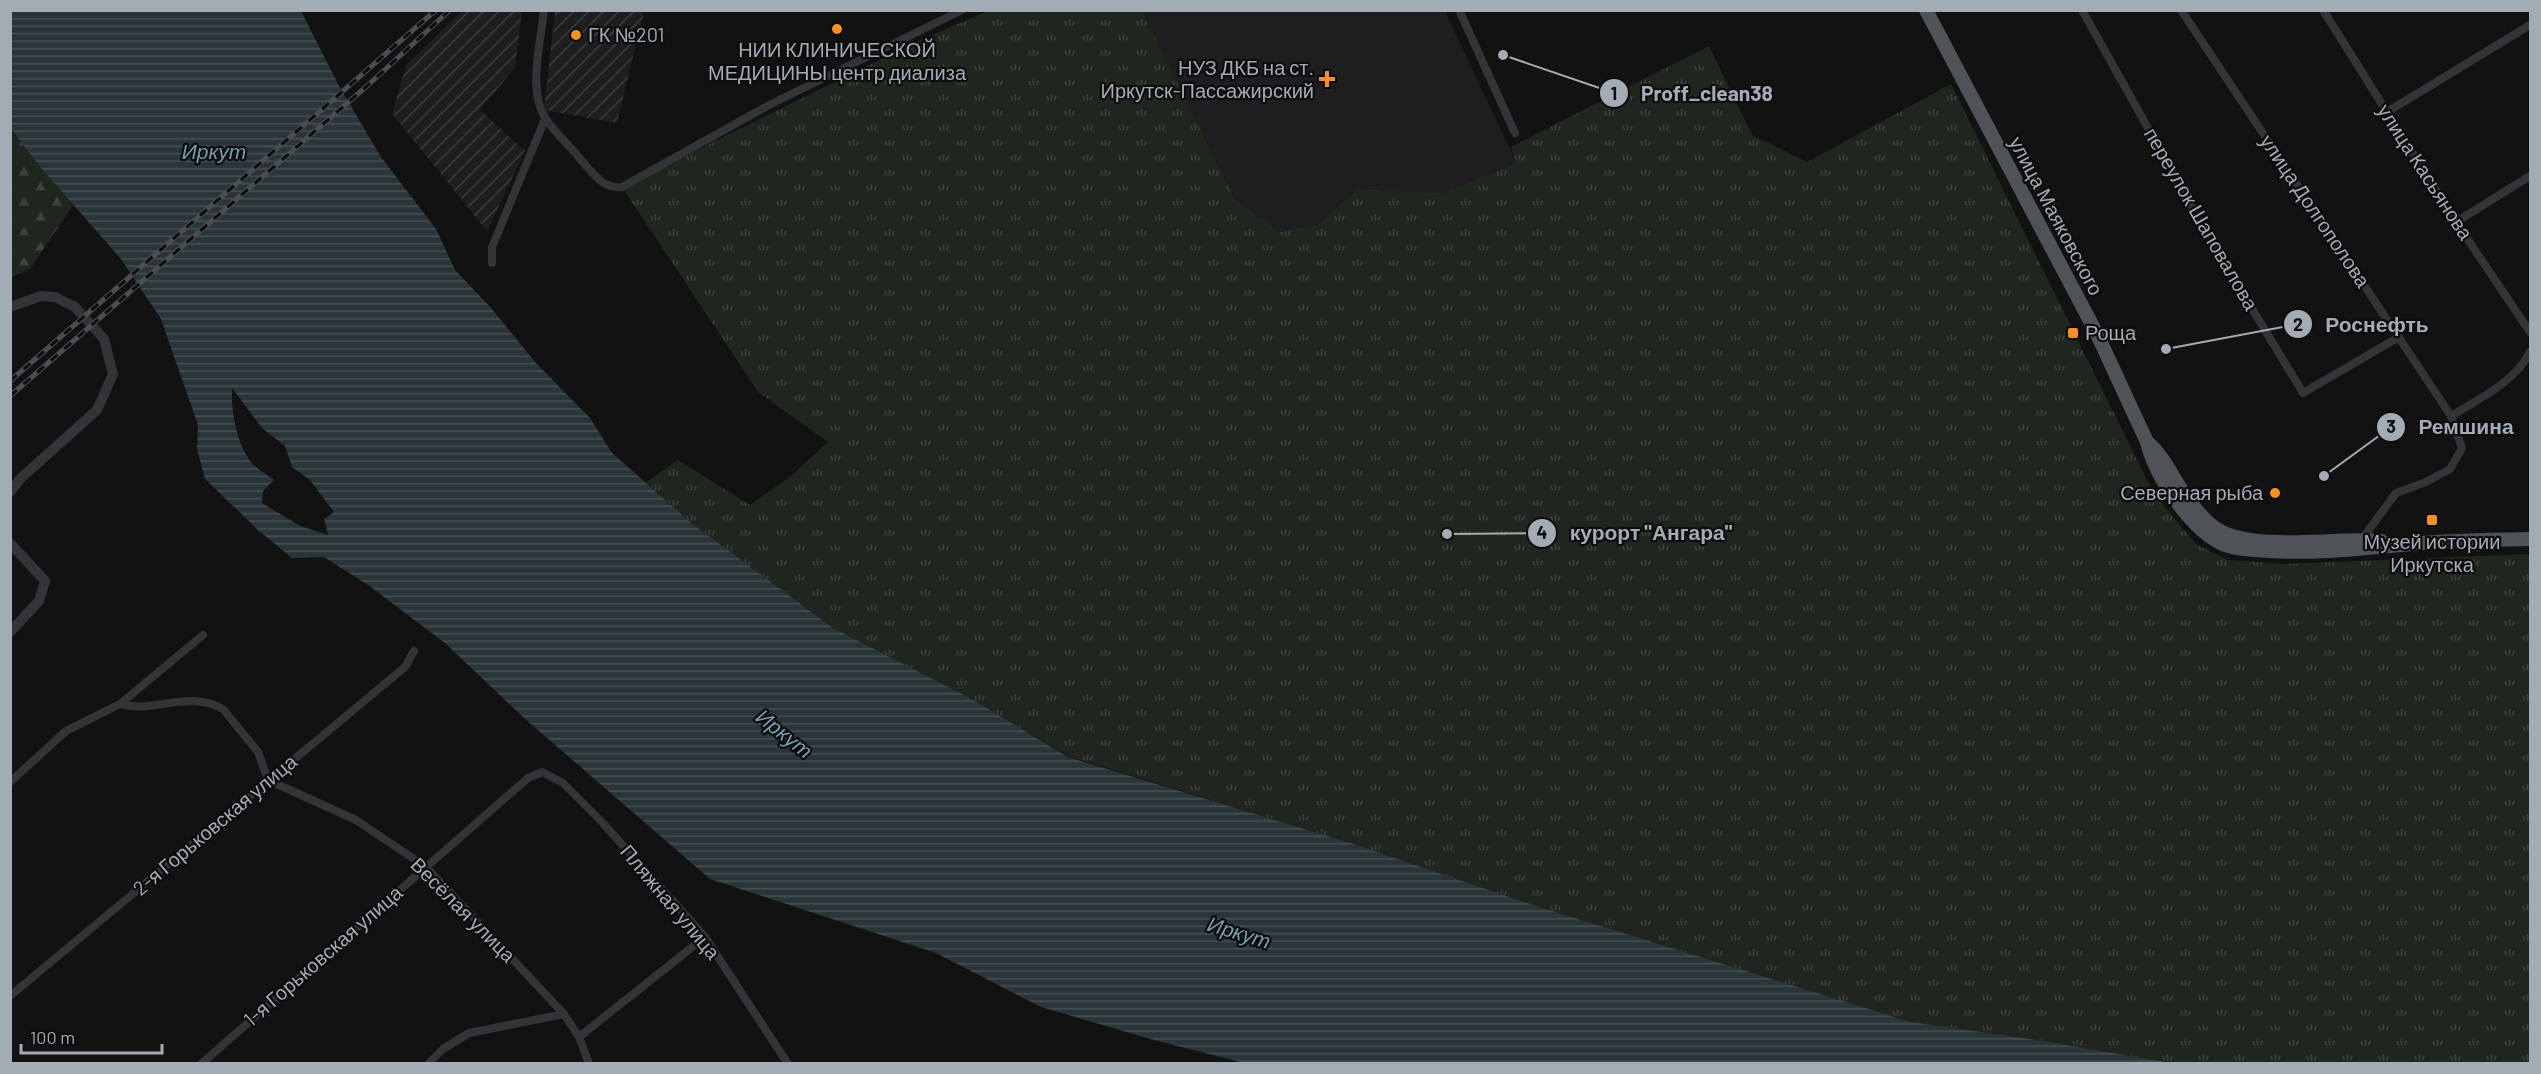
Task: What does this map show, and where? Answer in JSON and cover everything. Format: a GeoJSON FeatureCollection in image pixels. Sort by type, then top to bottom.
{"type":"FeatureCollection","features":[{"type":"Feature","properties":{"kind":"main road","name":"улица Маяковского"},"geometry":{"type":"LineString","coordinates":[[1926,10],[2098,336],[2147,442],[2151,459],[2174,498],[2201,529],[2225,545],[2255,550],[2308,553],[2414,543],[2530,539]]}},
{"type":"Feature","properties":{"kind":"main road","name":"улица Маяковского"},"geometry":{"type":"LineString","coordinates":[[2147,442],[2158,451],[2174,482],[2194,508],[2221,531],[2265,541],[2362,539],[2414,543]]}},
{"type":"Feature","properties":{"kind":"street"},"geometry":{"type":"LineString","coordinates":[[544,10],[537,79],[539,103],[545,119],[601,182],[613,188],[622,187],[771,104],[962,10]]}},
{"type":"Feature","properties":{"kind":"street"},"geometry":{"type":"LineString","coordinates":[[1458,10],[1515,133]]}},
{"type":"Feature","properties":{"kind":"street","name":"переулок Шаповалова"},"geometry":{"type":"LineString","coordinates":[[2082,10],[2210,239],[2302,393],[2399,337]]}},
{"type":"Feature","properties":{"kind":"street","name":"улица Долгополова"},"geometry":{"type":"LineString","coordinates":[[2181,10],[2451,416],[2462,448],[2450,470],[2396,493],[2362,539]]}},
{"type":"Feature","properties":{"kind":"street","name":"улица Касьянова"},"geometry":{"type":"LineString","coordinates":[[2323,10],[2456,222],[2530,332]]}},
{"type":"Feature","properties":{"kind":"street"},"geometry":{"type":"LineString","coordinates":[[2387,112],[2530,25]]}},
{"type":"Feature","properties":{"kind":"street"},"geometry":{"type":"LineString","coordinates":[[492,263],[492,247],[545,119]]}},
{"type":"Feature","properties":{"kind":"street"},"geometry":{"type":"LineString","coordinates":[[2456,222],[2530,176]]}},
{"type":"Feature","properties":{"kind":"street"},"geometry":{"type":"LineString","coordinates":[[10,307],[41,296],[55,297],[75,307],[104,339],[113,374],[97,410],[21,478],[10,492]]}},
{"type":"Feature","properties":{"kind":"street"},"geometry":{"type":"LineString","coordinates":[[2451,416],[2523,367],[2530,352]]}},
{"type":"Feature","properties":{"kind":"street"},"geometry":{"type":"LineString","coordinates":[[10,543],[45,581],[39,601],[10,632]]}},
{"type":"Feature","properties":{"kind":"street"},"geometry":{"type":"LineString","coordinates":[[10,782],[66,731],[120,704],[203,634]]}},
{"type":"Feature","properties":{"kind":"street","name":"2-я Горьковская улица"},"geometry":{"type":"LineString","coordinates":[[10,996],[405,667],[414,651]]}},
{"type":"Feature","properties":{"kind":"street"},"geometry":{"type":"LineString","coordinates":[[120,704],[136,706],[191,700],[215,705],[232,718],[258,752],[268,780]]}},
{"type":"Feature","properties":{"kind":"street","name":"Пляжная улица"},"geometry":{"type":"LineString","coordinates":[[528,778],[542,772],[563,783],[601,821],[705,937],[788,1064]]}},
{"type":"Feature","properties":{"kind":"street","name":"1-я Горьковская улица"},"geometry":{"type":"LineString","coordinates":[[201,1064],[528,778]]}},
{"type":"Feature","properties":{"kind":"street","name":"Весёлая улица"},"geometry":{"type":"LineString","coordinates":[[268,780],[356,820],[426,867],[564,1014],[579,1037],[589,1064]]}},
{"type":"Feature","properties":{"kind":"street"},"geometry":{"type":"LineString","coordinates":[[579,1037],[705,937]]}},
{"type":"Feature","properties":{"kind":"street"},"geometry":{"type":"LineString","coordinates":[[428,1064],[443,1049],[469,1033],[564,1014]]}},
{"type":"Feature","properties":{"kind":"shaded area"},"geometry":{"type":"Polygon","coordinates":[[[462,11],[522,11],[515,67],[480,110],[525,151],[487,231],[392,114],[406,65],[462,11]]]}},
{"type":"Feature","properties":{"kind":"shaded area"},"geometry":{"type":"Polygon","coordinates":[[[555,11],[644,11],[617,123],[544,110],[555,11]]]}},
{"type":"Feature","properties":{"kind":"shaded area","name":"НУЗ ДКБ на ст. Иркутск-Пассажирский"},"geometry":{"type":"Polygon","coordinates":[[[1142,11],[1445,11],[1517,164],[1442,193],[1358,189],[1318,224],[1280,232],[1235,199],[1142,11]]]}},
{"type":"Feature","properties":{"kind":"green space"},"geometry":{"type":"Polygon","coordinates":[[[988,11],[1142,11],[1235,199],[1280,232],[1318,224],[1358,189],[1442,193],[1516,164],[1511,147],[1709,46],[1752,135],[1807,162],[1951,84],[2154,494],[2196,544],[2228,560],[2285,564],[2530,554],[2530,1063],[2172,1063],[1911,1022],[1527,903],[1354,844],[1068,756],[972,699],[833,628],[694,525],[646,482],[678,460],[750,505],[791,476],[828,442],[758,392],[622,187],[916,42],[988,11]]]}},
{"type":"Feature","properties":{"kind":"green space"},"geometry":{"type":"Polygon","coordinates":[[[10,129],[73,205],[30,269],[11,278],[10,129]]]}},
{"type":"Feature","properties":{"kind":"water","name":"Иркут"},"geometry":{"type":"Polygon","coordinates":[[[11,10],[301,11],[339,86],[381,157],[436,229],[455,270],[491,308],[535,362],[590,418],[612,453],[694,525],[833,628],[972,699],[1068,757],[1354,844],[1527,903],[1911,1022],[2172,1063],[1244,1063],[1041,1007],[936,953],[710,879],[524,718],[445,643],[368,585],[324,557],[292,558],[258,530],[205,479],[197,449],[198,425],[161,319],[121,259],[41,168],[11,129],[11,10]],[[232,388],[232,406],[240,443],[253,464],[274,480],[263,491],[262,503],[300,526],[328,535],[324,519],[334,512],[310,480],[292,467],[285,446],[262,428],[232,388]]]}},
{"type":"Feature","properties":{"kind":"railway"},"geometry":{"type":"LineString","coordinates":[[10,381],[436,10]]}},
{"type":"Feature","properties":{"kind":"railway"},"geometry":{"type":"LineString","coordinates":[[10,396],[367,86],[450,10]]}},
{"type":"Feature","properties":{"kind":"place","name":"НИИ КЛИНИЧЕСКОЙ МЕДИЦИНЫ центр диализа"},"geometry":{"type":"Point","coordinates":[837,29]}},
{"type":"Feature","properties":{"kind":"place","name":"ГК №201"},"geometry":{"type":"Point","coordinates":[576,35]}},
{"type":"Feature","properties":{"kind":"place","name":"Proff_clean38"},"geometry":{"type":"Point","coordinates":[1503,55]}},
{"type":"Feature","properties":{"kind":"place","name":"НУЗ ДКБ на ст. Иркутск-Пассажирский"},"geometry":{"type":"Point","coordinates":[1327,79]}},
{"type":"Feature","properties":{"kind":"place","name":"Роща"},"geometry":{"type":"Point","coordinates":[2073,333]}},
{"type":"Feature","properties":{"kind":"place","name":"Роснефть"},"geometry":{"type":"Point","coordinates":[2166,349]}},
{"type":"Feature","properties":{"kind":"place","name":"Ремшина"},"geometry":{"type":"Point","coordinates":[2324,476]}},
{"type":"Feature","properties":{"kind":"place","name":"Северная рыба"},"geometry":{"type":"Point","coordinates":[2275,493]}},
{"type":"Feature","properties":{"kind":"place","name":"Музей истории Иркутска"},"geometry":{"type":"Point","coordinates":[2432,520]}},
{"type":"Feature","properties":{"kind":"place","name":"курорт \"Ангара\""},"geometry":{"type":"Point","coordinates":[1447,534]}}]}
